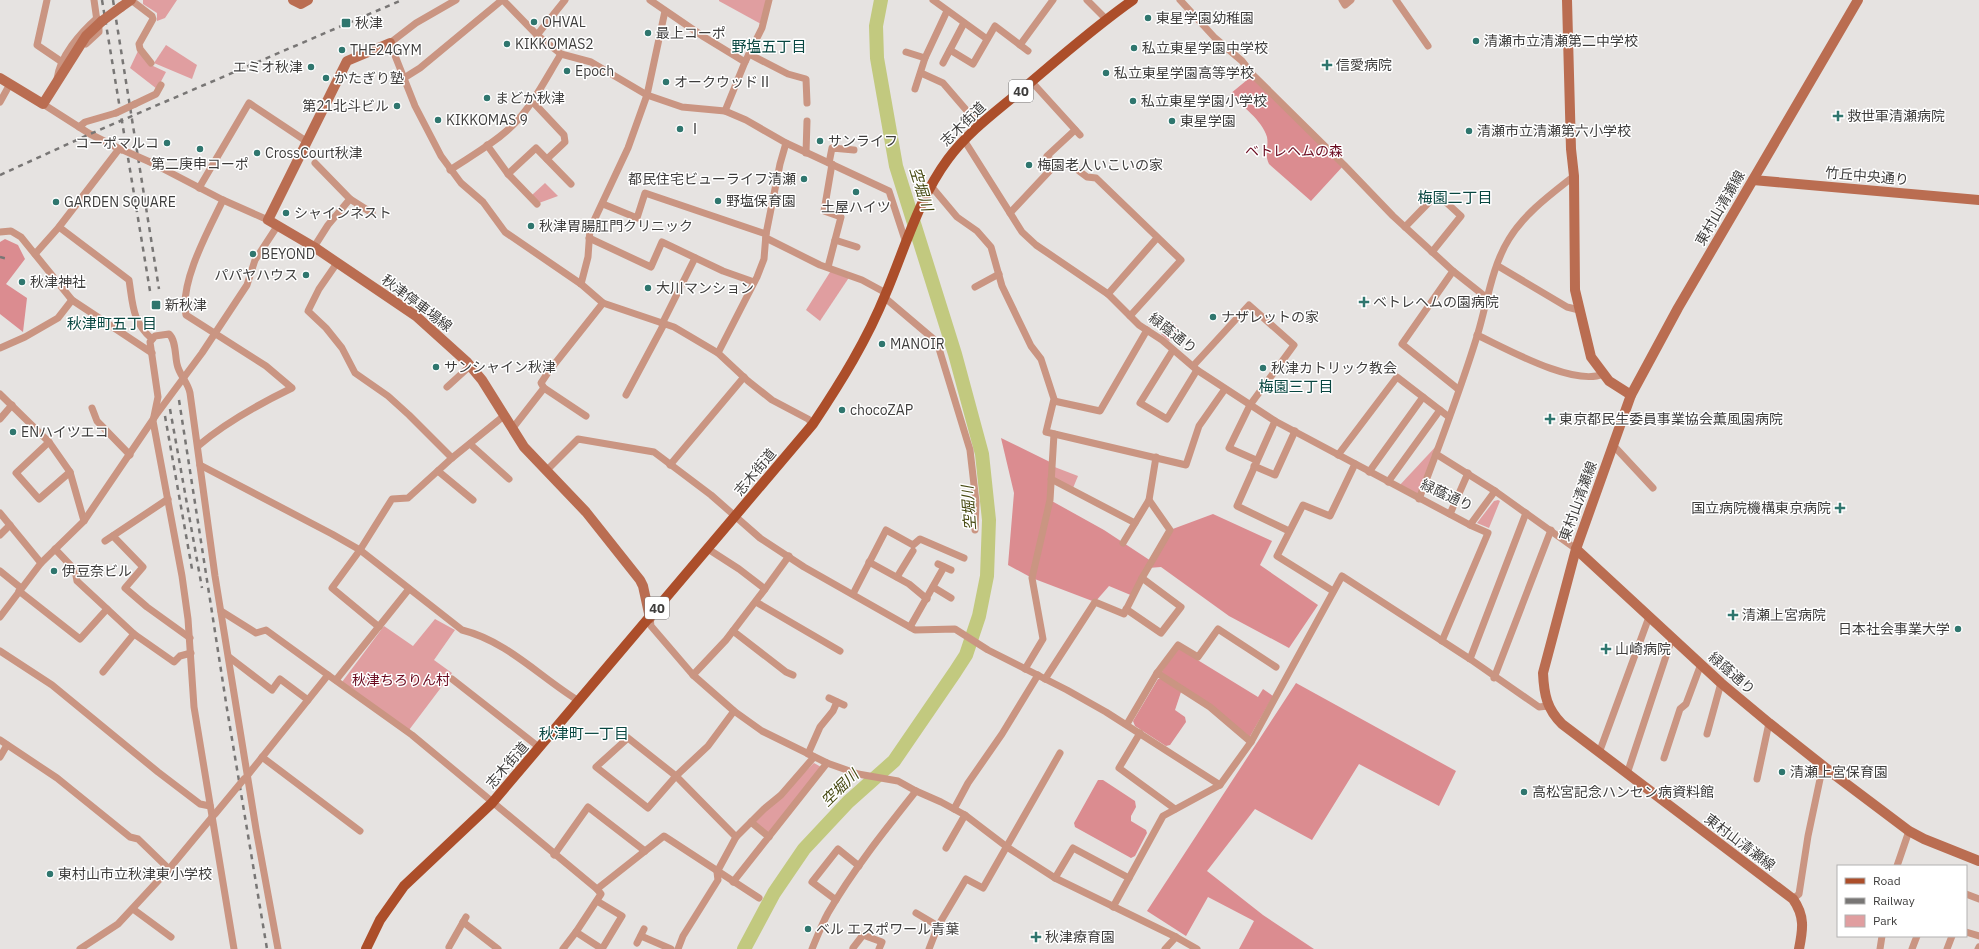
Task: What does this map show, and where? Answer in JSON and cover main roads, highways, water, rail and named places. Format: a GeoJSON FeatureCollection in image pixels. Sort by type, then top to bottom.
{"type":"FeatureCollection","features":[{"type":"Feature","properties":{"kind":"main road"},"geometry":{"type":"LineString","coordinates":[[0,78],[43,104],[86,36],[99,22],[131,0]]}},
{"type":"Feature","properties":{"kind":"main road"},"geometry":{"type":"LineString","coordinates":[[293,0],[301,4],[308,0]]}},
{"type":"Feature","properties":{"kind":"main road","name":"志木街道"},"geometry":{"type":"LineString","coordinates":[[367,949],[380,920],[404,886],[492,803],[813,424],[852,363],[885,295],[930,186],[948,159],[964,140],[1031,81],[1106,19],[1134,0]]}},
{"type":"Feature","properties":{"kind":"main road"},"geometry":{"type":"LineString","coordinates":[[1567,0],[1571,149],[1574,176],[1574,273],[1579,310],[1591,357],[1603,374],[1617,388],[1631,395]]}},
{"type":"Feature","properties":{"kind":"main road","name":"東村山清瀬線"},"geometry":{"type":"LineString","coordinates":[[1800,949],[1802,920],[1800,909],[1793,899],[1562,724],[1548,706],[1544,691],[1543,673],[1576,549],[1631,395],[1678,308],[1858,0]]}},
{"type":"Feature","properties":{"kind":"main road","name":"秋津停車場線"},"geometry":{"type":"LineString","coordinates":[[390,43],[347,61],[268,220],[314,247],[416,316],[470,366],[482,380],[524,447],[586,512],[640,580],[643,586],[650,618]]}},
{"type":"Feature","properties":{"kind":"main road","name":"竹丘中央通り"},"geometry":{"type":"LineString","coordinates":[[1753,180],[1979,200]]}},
{"type":"Feature","properties":{"kind":"main road","name":"緑蔭通り"},"geometry":{"type":"LineString","coordinates":[[1576,549],[1649,618],[1721,682],[1769,723],[1822,765],[1909,831],[1924,839],[1979,861]]}},
{"type":"Feature","properties":{"kind":"waterway","name":"空堀川"},"geometry":{"type":"LineString","coordinates":[[744,949],[774,893],[804,849],[848,802],[894,761],[955,672],[966,655],[979,616],[987,576],[989,520],[982,454],[955,354],[896,166],[877,58],[876,26],[881,0]]}},
{"type":"Feature","properties":{"kind":"railway"},"geometry":{"type":"LineString","coordinates":[[102,0],[150,291]]}},
{"type":"Feature","properties":{"kind":"railway"},"geometry":{"type":"LineString","coordinates":[[113,0],[159,289]]}},
{"type":"Feature","properties":{"kind":"railway"},"geometry":{"type":"LineString","coordinates":[[0,175],[90,134],[402,0]]}},
{"type":"Feature","properties":{"kind":"railway"},"geometry":{"type":"LineString","coordinates":[[0,257],[8,259]]}},
{"type":"Feature","properties":{"kind":"railway"},"geometry":{"type":"LineString","coordinates":[[179,400],[227,709],[267,949]]}},
{"type":"Feature","properties":{"kind":"railway"},"geometry":{"type":"LineString","coordinates":[[170,409],[202,588]]}},
{"type":"Feature","properties":{"kind":"railway"},"geometry":{"type":"LineString","coordinates":[[165,416],[192,569]]}},
{"type":"Feature","properties":{"kind":"place","name":"東星学園幼稚園"},"geometry":{"type":"Point","coordinates":[1148,18]}},
{"type":"Feature","properties":{"kind":"place","name":"OHVAL"},"geometry":{"type":"Point","coordinates":[534,22]}},
{"type":"Feature","properties":{"kind":"place","name":"秋津"},"geometry":{"type":"Point","coordinates":[346,23]}},
{"type":"Feature","properties":{"kind":"place","name":"最上コーポ"},"geometry":{"type":"Point","coordinates":[648,33]}},
{"type":"Feature","properties":{"kind":"place","name":"清瀬市立清瀬第二中学校"},"geometry":{"type":"Point","coordinates":[1476,41]}},
{"type":"Feature","properties":{"kind":"place","name":"KIKKOMAS2"},"geometry":{"type":"Point","coordinates":[507,44]}},
{"type":"Feature","properties":{"kind":"place","name":"私立東星学園中学校"},"geometry":{"type":"Point","coordinates":[1134,48]}},
{"type":"Feature","properties":{"kind":"place","name":"THE24GYM"},"geometry":{"type":"Point","coordinates":[342,50]}},
{"type":"Feature","properties":{"kind":"place","name":"信愛病院"},"geometry":{"type":"Point","coordinates":[1327,65]}},
{"type":"Feature","properties":{"kind":"place","name":"エミオ秋津"},"geometry":{"type":"Point","coordinates":[311,67]}},
{"type":"Feature","properties":{"kind":"place","name":"Epoch"},"geometry":{"type":"Point","coordinates":[567,71]}},
{"type":"Feature","properties":{"kind":"place","name":"私立東星学園高等学校"},"geometry":{"type":"Point","coordinates":[1106,73]}},
{"type":"Feature","properties":{"kind":"place","name":"かたぎり塾"},"geometry":{"type":"Point","coordinates":[326,78]}},
{"type":"Feature","properties":{"kind":"place","name":"オークウッドⅡ"},"geometry":{"type":"Point","coordinates":[666,82]}},
{"type":"Feature","properties":{"kind":"place","name":"まどか秋津"},"geometry":{"type":"Point","coordinates":[487,98]}},
{"type":"Feature","properties":{"kind":"place","name":"私立東星学園小学校"},"geometry":{"type":"Point","coordinates":[1133,101]}},
{"type":"Feature","properties":{"kind":"place","name":"第21北斗ビル"},"geometry":{"type":"Point","coordinates":[397,106]}},
{"type":"Feature","properties":{"kind":"place","name":"救世軍清瀬病院"},"geometry":{"type":"Point","coordinates":[1838,116]}},
{"type":"Feature","properties":{"kind":"place","name":"KIKKOMAS 9"},"geometry":{"type":"Point","coordinates":[438,120]}},
{"type":"Feature","properties":{"kind":"place","name":"東星学園"},"geometry":{"type":"Point","coordinates":[1172,121]}},
{"type":"Feature","properties":{"kind":"place","name":"Ⅰ"},"geometry":{"type":"Point","coordinates":[680,129]}},
{"type":"Feature","properties":{"kind":"place","name":"清瀬市立清瀬第六小学校"},"geometry":{"type":"Point","coordinates":[1469,131]}},
{"type":"Feature","properties":{"kind":"place","name":"サンライフ"},"geometry":{"type":"Point","coordinates":[820,141]}},
{"type":"Feature","properties":{"kind":"place","name":"コーポマルコ"},"geometry":{"type":"Point","coordinates":[167,143]}},
{"type":"Feature","properties":{"kind":"place","name":"第二庚申コーポ"},"geometry":{"type":"Point","coordinates":[200,149]}},
{"type":"Feature","properties":{"kind":"place","name":"CrossCourt秋津"},"geometry":{"type":"Point","coordinates":[257,153]}},
{"type":"Feature","properties":{"kind":"place","name":"梅園老人いこいの家"},"geometry":{"type":"Point","coordinates":[1029,165]}},
{"type":"Feature","properties":{"kind":"place","name":"都民住宅ビューライフ清瀬"},"geometry":{"type":"Point","coordinates":[804,179]}},
{"type":"Feature","properties":{"kind":"place","name":"土屋ハイツ"},"geometry":{"type":"Point","coordinates":[856,192]}},
{"type":"Feature","properties":{"kind":"place","name":"野塩保育園"},"geometry":{"type":"Point","coordinates":[718,201]}},
{"type":"Feature","properties":{"kind":"place","name":"GARDEN SQUARE"},"geometry":{"type":"Point","coordinates":[56,202]}},
{"type":"Feature","properties":{"kind":"place","name":"シャインネスト"},"geometry":{"type":"Point","coordinates":[286,213]}},
{"type":"Feature","properties":{"kind":"place","name":"秋津胃腸肛門クリニック"},"geometry":{"type":"Point","coordinates":[531,226]}},
{"type":"Feature","properties":{"kind":"place","name":"BEYOND"},"geometry":{"type":"Point","coordinates":[253,254]}},
{"type":"Feature","properties":{"kind":"place","name":"パパヤハウス"},"geometry":{"type":"Point","coordinates":[306,275]}},
{"type":"Feature","properties":{"kind":"place","name":"秋津神社"},"geometry":{"type":"Point","coordinates":[22,282]}},
{"type":"Feature","properties":{"kind":"place","name":"大川マンション"},"geometry":{"type":"Point","coordinates":[648,288]}},
{"type":"Feature","properties":{"kind":"place","name":"ベトレヘムの園病院"},"geometry":{"type":"Point","coordinates":[1364,302]}},
{"type":"Feature","properties":{"kind":"place","name":"新秋津"},"geometry":{"type":"Point","coordinates":[156,305]}},
{"type":"Feature","properties":{"kind":"place","name":"ナザレットの家"},"geometry":{"type":"Point","coordinates":[1213,317]}},
{"type":"Feature","properties":{"kind":"place","name":"MANOIR"},"geometry":{"type":"Point","coordinates":[882,344]}},
{"type":"Feature","properties":{"kind":"place","name":"サンシャイン秋津"},"geometry":{"type":"Point","coordinates":[436,367]}},
{"type":"Feature","properties":{"kind":"place","name":"秋津カトリック教会"},"geometry":{"type":"Point","coordinates":[1263,368]}},
{"type":"Feature","properties":{"kind":"place","name":"chocoZAP"},"geometry":{"type":"Point","coordinates":[842,410]}},
{"type":"Feature","properties":{"kind":"place","name":"東京都民生委員事業協会薫風園病院"},"geometry":{"type":"Point","coordinates":[1550,419]}},
{"type":"Feature","properties":{"kind":"place","name":"ENハイツエコ"},"geometry":{"type":"Point","coordinates":[13,432]}},
{"type":"Feature","properties":{"kind":"place","name":"国立病院機構東京病院"},"geometry":{"type":"Point","coordinates":[1840,508]}},
{"type":"Feature","properties":{"kind":"place","name":"伊豆奈ビル"},"geometry":{"type":"Point","coordinates":[54,571]}},
{"type":"Feature","properties":{"kind":"place","name":"清瀬上宮病院"},"geometry":{"type":"Point","coordinates":[1733,615]}},
{"type":"Feature","properties":{"kind":"place","name":"日本社会事業大学"},"geometry":{"type":"Point","coordinates":[1958,629]}},
{"type":"Feature","properties":{"kind":"place","name":"山崎病院"},"geometry":{"type":"Point","coordinates":[1606,649]}},
{"type":"Feature","properties":{"kind":"place","name":"清瀬上宮保育園"},"geometry":{"type":"Point","coordinates":[1782,772]}},
{"type":"Feature","properties":{"kind":"place","name":"高松宮記念ハンセン病資料館"},"geometry":{"type":"Point","coordinates":[1524,792]}},
{"type":"Feature","properties":{"kind":"place","name":"東村山市立秋津東小学校"},"geometry":{"type":"Point","coordinates":[50,874]}},
{"type":"Feature","properties":{"kind":"place","name":"ベル エスポワール青葉"},"geometry":{"type":"Point","coordinates":[808,929]}},
{"type":"Feature","properties":{"kind":"place","name":"秋津療育園"},"geometry":{"type":"Point","coordinates":[1036,937]}},
{"type":"Feature","properties":{"kind":"district","name":"野塩五丁目"},"geometry":{"type":"Point","coordinates":[769,47]}},
{"type":"Feature","properties":{"kind":"district","name":"梅園二丁目"},"geometry":{"type":"Point","coordinates":[1455,198]}},
{"type":"Feature","properties":{"kind":"district","name":"秋津町五丁目"},"geometry":{"type":"Point","coordinates":[112,324]}},
{"type":"Feature","properties":{"kind":"district","name":"梅園三丁目"},"geometry":{"type":"Point","coordinates":[1296,387]}},
{"type":"Feature","properties":{"kind":"district","name":"秋津町一丁目"},"geometry":{"type":"Point","coordinates":[584,734]}},
{"type":"Feature","properties":{"kind":"park label","name":"ベトレヘムの森"},"geometry":{"type":"Point","coordinates":[1294,151]}},
{"type":"Feature","properties":{"kind":"park label","name":"秋津ちろりん村"},"geometry":{"type":"Point","coordinates":[401,680]}}]}
